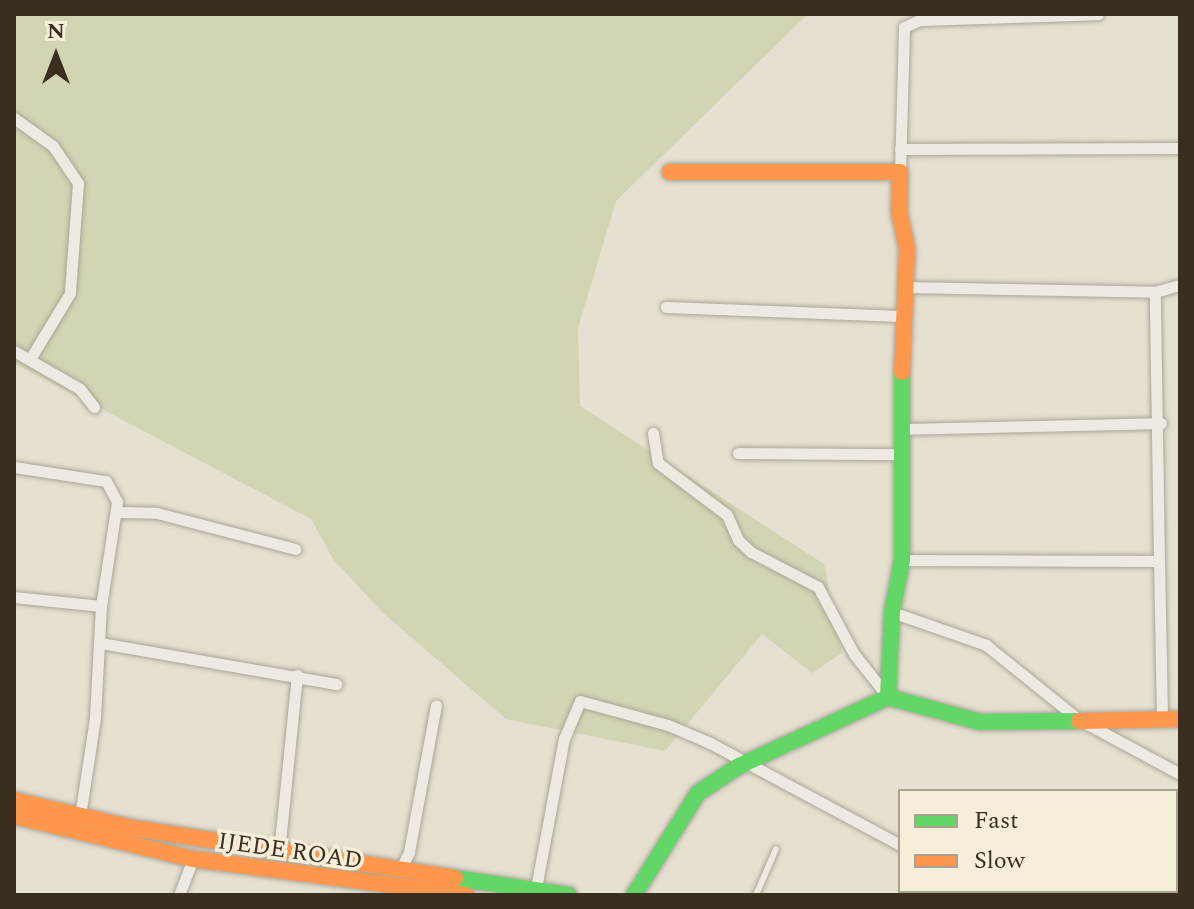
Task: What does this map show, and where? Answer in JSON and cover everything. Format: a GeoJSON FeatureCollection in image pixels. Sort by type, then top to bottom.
{"type":"FeatureCollection","features":[{"type":"Feature","properties":{"kind":"street"},"geometry":{"type":"LineString","coordinates":[[888,697],[892,612],[902,560],[900,429],[905,287],[900,172],[900,37],[911,22],[1098,14]]}},
{"type":"Feature","properties":{"kind":"street"},"geometry":{"type":"LineString","coordinates":[[14,118],[53,146],[78,183],[70,293],[30,359]]}},
{"type":"Feature","properties":{"kind":"street"},"geometry":{"type":"LineString","coordinates":[[900,149],[1180,148]]}},
{"type":"Feature","properties":{"kind":"street"},"geometry":{"type":"LineString","coordinates":[[670,172],[900,172]]}},
{"type":"Feature","properties":{"kind":"street"},"geometry":{"type":"LineString","coordinates":[[905,287],[1155,292],[1180,285]]}},
{"type":"Feature","properties":{"kind":"street"},"geometry":{"type":"LineString","coordinates":[[1155,292],[1161,423],[1159,561],[1162,718]]}},
{"type":"Feature","properties":{"kind":"street"},"geometry":{"type":"LineString","coordinates":[[666,307],[902,316]]}},
{"type":"Feature","properties":{"kind":"street"},"geometry":{"type":"LineString","coordinates":[[14,351],[88,394],[94,407]]}},
{"type":"Feature","properties":{"kind":"street"},"geometry":{"type":"LineString","coordinates":[[900,429],[1161,423]]}},
{"type":"Feature","properties":{"kind":"street"},"geometry":{"type":"LineString","coordinates":[[653,433],[658,463],[727,515],[738,540],[818,587],[854,654],[888,697],[980,722],[1180,719]]}},
{"type":"Feature","properties":{"kind":"street"},"geometry":{"type":"LineString","coordinates":[[738,453],[901,454]]}},
{"type":"Feature","properties":{"kind":"street"},"geometry":{"type":"LineString","coordinates":[[14,467],[106,481],[118,512],[101,606],[101,643],[80,816]]}},
{"type":"Feature","properties":{"kind":"street"},"geometry":{"type":"LineString","coordinates":[[118,512],[188,520],[295,549]]}},
{"type":"Feature","properties":{"kind":"street"},"geometry":{"type":"LineString","coordinates":[[902,560],[1159,561]]}},
{"type":"Feature","properties":{"kind":"street"},"geometry":{"type":"LineString","coordinates":[[14,597],[101,606]]}},
{"type":"Feature","properties":{"kind":"street"},"geometry":{"type":"LineString","coordinates":[[892,612],[986,645],[1078,719],[1180,774]]}},
{"type":"Feature","properties":{"kind":"street"},"geometry":{"type":"LineString","coordinates":[[101,643],[336,684]]}},
{"type":"Feature","properties":{"kind":"street"},"geometry":{"type":"LineString","coordinates":[[279,852],[297,675]]}},
{"type":"Feature","properties":{"kind":"street"},"geometry":{"type":"LineString","coordinates":[[634,895],[685,807],[718,778],[888,697]]}},
{"type":"Feature","properties":{"kind":"street"},"geometry":{"type":"LineString","coordinates":[[536,888],[564,739],[573,708],[580,701],[668,725],[748,762],[898,844]]}},
{"type":"Feature","properties":{"kind":"street"},"geometry":{"type":"LineString","coordinates":[[401,868],[409,852],[436,705]]}},
{"type":"Feature","properties":{"kind":"street","name":"IJEDE ROAD"},"geometry":{"type":"LineString","coordinates":[[14,800],[80,816],[279,852],[467,877],[569,895]]}},
{"type":"Feature","properties":{"kind":"street","name":"IJEDE ROAD"},"geometry":{"type":"LineString","coordinates":[[14,816],[193,859],[466,895]]}},
{"type":"Feature","properties":{"kind":"street"},"geometry":{"type":"LineString","coordinates":[[179,895],[193,859]]}},
{"type":"Feature","properties":{"kind":"street"},"geometry":{"type":"LineString","coordinates":[[466,895],[467,877]]}},
{"type":"Feature","properties":{"kind":"lane"},"geometry":{"type":"LineString","coordinates":[[756,895],[776,849]]}},
{"type":"Feature","properties":{"kind":"green space"},"geometry":{"type":"Polygon","coordinates":[[[14,14],[808,14],[616,201],[578,328],[580,406],[824,564],[842,653],[812,673],[762,634],[665,751],[506,719],[383,613],[333,559],[311,519],[14,363],[14,14]]]}},
{"type":"Feature","properties":{"kind":"traffic: fast"},"geometry":{"type":"LineString","coordinates":[[888,697],[892,612],[902,560],[902,372]]}},
{"type":"Feature","properties":{"kind":"traffic: fast"},"geometry":{"type":"LineString","coordinates":[[634,895],[698,793],[739,766],[888,697],[980,722],[1079,721]]}},
{"type":"Feature","properties":{"kind":"traffic: fast"},"geometry":{"type":"LineString","coordinates":[[455,878],[569,895]]}},
{"type":"Feature","properties":{"kind":"traffic: slow"},"geometry":{"type":"LineString","coordinates":[[670,172],[900,172],[899,211],[907,249],[902,372]]}},
{"type":"Feature","properties":{"kind":"traffic: slow"},"geometry":{"type":"LineString","coordinates":[[1079,721],[1180,719]]}},
{"type":"Feature","properties":{"kind":"traffic: slow"},"geometry":{"type":"LineString","coordinates":[[14,800],[133,828],[455,878]]}},
{"type":"Feature","properties":{"kind":"traffic: slow"},"geometry":{"type":"LineString","coordinates":[[14,816],[193,859],[466,895]]}}]}
